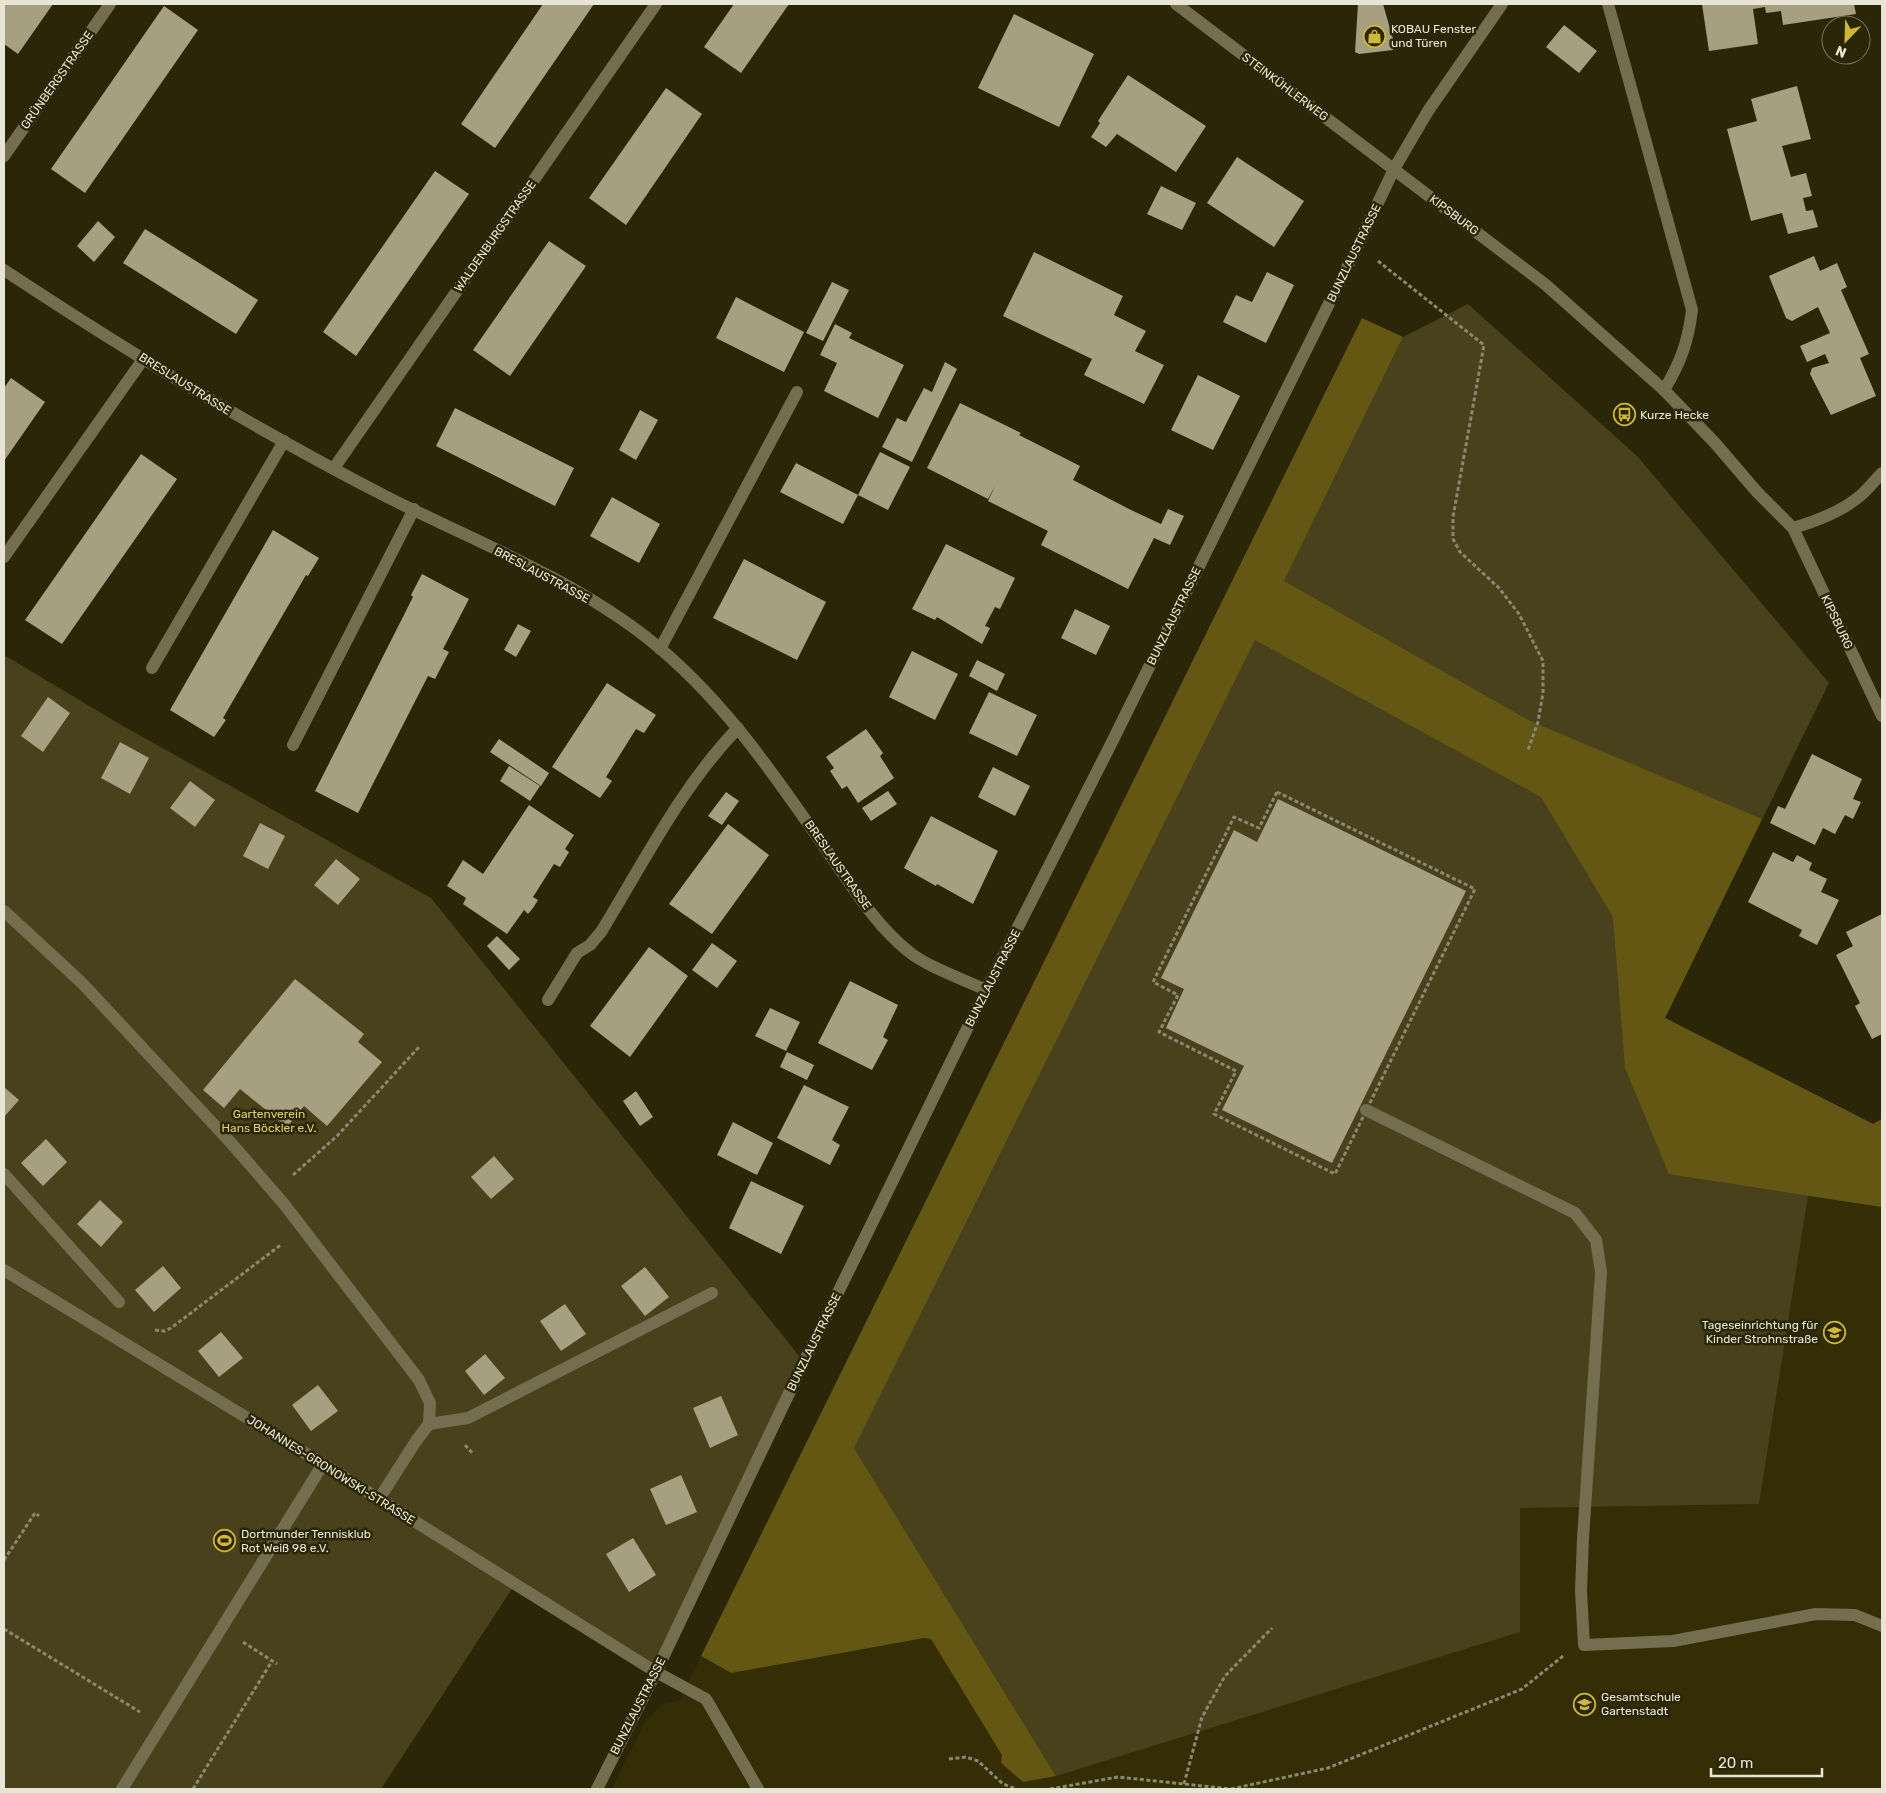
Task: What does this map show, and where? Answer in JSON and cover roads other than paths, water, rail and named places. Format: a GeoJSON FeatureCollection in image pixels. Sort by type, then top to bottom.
{"type":"FeatureCollection","features":[{"type":"Feature","properties":{"kind":"street","name":"GRÜNBERGSTRASSE"},"geometry":{"type":"LineString","coordinates":[[4,156],[110,4]]}},
{"type":"Feature","properties":{"kind":"street","name":"WALDENBURGSTRASSE"},"geometry":{"type":"LineString","coordinates":[[334,468],[656,4]]}},
{"type":"Feature","properties":{"kind":"street","name":"STEINKÜHLERWEG"},"geometry":{"type":"LineString","coordinates":[[1176,4],[1394,169]]}},
{"type":"Feature","properties":{"kind":"street"},"geometry":{"type":"LineString","coordinates":[[1394,169],[1428,111],[1502,4]]}},
{"type":"Feature","properties":{"kind":"street"},"geometry":{"type":"LineString","coordinates":[[1608,4],[1692,310],[1690,332],[1683,355],[1664,390]]}},
{"type":"Feature","properties":{"kind":"street","name":"BUNZLAUSTRASSE"},"geometry":{"type":"LineString","coordinates":[[597,1789],[656,1672],[804,1362],[986,990],[1115,735],[1394,169]]}},
{"type":"Feature","properties":{"kind":"street","name":"KIPSBURG"},"geometry":{"type":"LineString","coordinates":[[1394,169],[1546,285],[1664,390],[1715,443],[1757,492],[1793,528],[1882,716]]}},
{"type":"Feature","properties":{"kind":"street","name":"BRESLAUSTRASSE"},"geometry":{"type":"LineString","coordinates":[[4,270],[221,407],[334,468],[577,591],[660,649],[679,664],[738,728],[889,934],[911,954],[986,990]]}},
{"type":"Feature","properties":{"kind":"street"},"geometry":{"type":"LineString","coordinates":[[4,557],[144,358]]}},
{"type":"Feature","properties":{"kind":"street"},"geometry":{"type":"LineString","coordinates":[[660,649],[797,392]]}},
{"type":"Feature","properties":{"kind":"street"},"geometry":{"type":"LineString","coordinates":[[152,668],[284,441]]}},
{"type":"Feature","properties":{"kind":"street"},"geometry":{"type":"LineString","coordinates":[[1793,528],[1816,521],[1838,511],[1860,496],[1882,473]]}},
{"type":"Feature","properties":{"kind":"street"},"geometry":{"type":"LineString","coordinates":[[294,745],[414,509]]}},
{"type":"Feature","properties":{"kind":"street"},"geometry":{"type":"LineString","coordinates":[[548,1000],[578,953],[590,945],[601,932],[694,779],[717,750],[738,728]]}},
{"type":"Feature","properties":{"kind":"street"},"geometry":{"type":"LineString","coordinates":[[4,911],[82,983],[136,1039],[274,1193],[419,1380],[430,1403],[429,1424],[379,1499]]}},
{"type":"Feature","properties":{"kind":"street"},"geometry":{"type":"LineString","coordinates":[[1366,1110],[1575,1213],[1596,1240],[1601,1272],[1583,1538],[1581,1591],[1584,1645],[1673,1641],[1816,1614],[1855,1614],[1882,1626]]}},
{"type":"Feature","properties":{"kind":"street"},"geometry":{"type":"LineString","coordinates":[[4,1174],[119,1302]]}},
{"type":"Feature","properties":{"kind":"street","name":"JOHANNES-GRONOWSKI-STRASSE"},"geometry":{"type":"LineString","coordinates":[[4,1270],[323,1464],[656,1672],[706,1699],[758,1789]]}},
{"type":"Feature","properties":{"kind":"street"},"geometry":{"type":"LineString","coordinates":[[429,1424],[468,1418],[712,1293]]}},
{"type":"Feature","properties":{"kind":"street"},"geometry":{"type":"LineString","coordinates":[[122,1789],[323,1464]]}},
{"type":"Feature","properties":{"kind":"place","name":"KOBAU Fenster und Türen"},"geometry":{"type":"Point","coordinates":[1375,36]}},
{"type":"Feature","properties":{"kind":"place","name":"Kurze Hecke"},"geometry":{"type":"Point","coordinates":[1624,415]}},
{"type":"Feature","properties":{"kind":"place","name":"Tageseinrichtung für Kinder Strohnstraße"},"geometry":{"type":"Point","coordinates":[1834,1332]}},
{"type":"Feature","properties":{"kind":"place","name":"Dortmunder Tennisklub Rot Weiß 98 e.V."},"geometry":{"type":"Point","coordinates":[225,1541]}},
{"type":"Feature","properties":{"kind":"place","name":"Gesamtschule Gartenstadt"},"geometry":{"type":"Point","coordinates":[1585,1704]}},
{"type":"Feature","properties":{"kind":"park label","name":"Gartenverein Hans Böckler e.V."},"geometry":{"type":"Point","coordinates":[269,1121]}}]}
